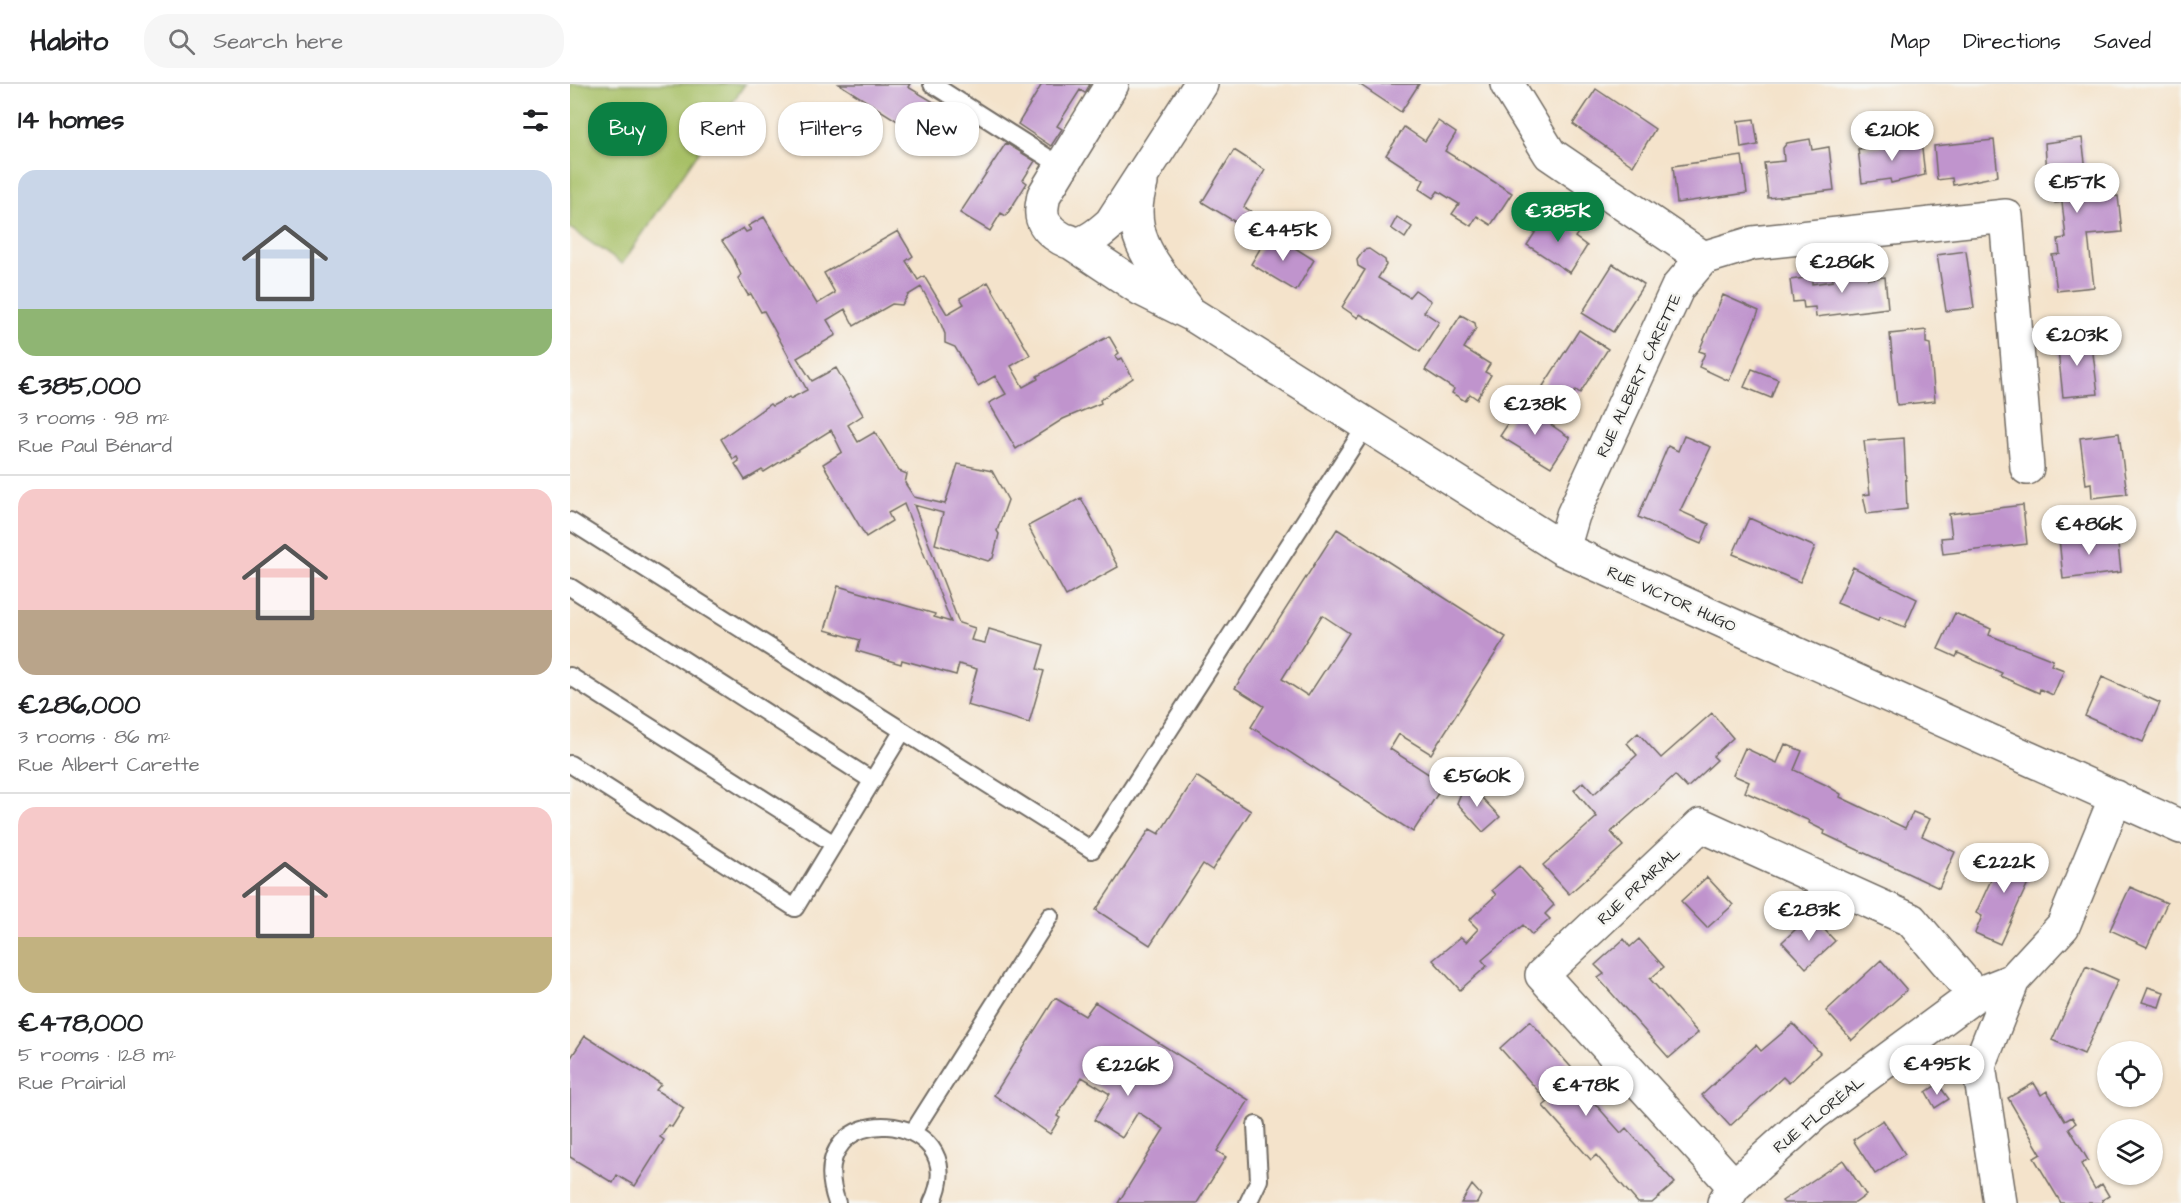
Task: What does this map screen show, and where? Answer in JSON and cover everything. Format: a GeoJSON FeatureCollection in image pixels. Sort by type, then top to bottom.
{"type":"FeatureCollection","features":[{"type":"Feature","properties":{"kind":"street","name":"RUE VICTOR HUGO"},"geometry":{"type":"LineString","coordinates":[[1112,84],[1044,195],[1041,216],[1050,231],[1141,289],[1193,315],[1563,549],[2181,827]]}},
{"type":"Feature","properties":{"kind":"street","name":"RUE VICTOR HUGO"},"geometry":{"type":"LineString","coordinates":[[1069,241],[1080,243],[1097,235],[1111,223],[1201,84]]}},
{"type":"Feature","properties":{"kind":"street"},"geometry":{"type":"LineString","coordinates":[[1506,84],[1550,154],[1703,258],[1753,243],[2006,216],[2027,468]]}},
{"type":"Feature","properties":{"kind":"street","name":"RUE VICTOR HUGO"},"geometry":{"type":"LineString","coordinates":[[1144,174],[1134,204],[1138,230],[1152,265],[1193,315]]}},
{"type":"Feature","properties":{"kind":"street","name":"RUE ALBERT CARETTE"},"geometry":{"type":"LineString","coordinates":[[1563,549],[1573,515],[1678,287],[1703,258]]}},
{"type":"Feature","properties":{"kind":"street","name":"RUE FLORÉAL"},"geometry":{"type":"LineString","coordinates":[[2000,1203],[1979,1066],[2013,980],[2063,926],[2116,797]]}},
{"type":"Feature","properties":{"kind":"street","name":"RUE PRAIRIAL"},"geometry":{"type":"LineString","coordinates":[[1729,1194],[1542,975],[1701,825],[1911,920],[1975,995]]}},
{"type":"Feature","properties":{"kind":"street","name":"RUE FLORÉAL"},"geometry":{"type":"LineString","coordinates":[[1729,1194],[1814,1114],[1975,995],[2013,980]]}},
{"type":"Feature","properties":{"kind":"lane"},"geometry":{"type":"LineString","coordinates":[[932,84],[1061,166]]}},
{"type":"Feature","properties":{"kind":"lane"},"geometry":{"type":"LineString","coordinates":[[570,521],[1092,850],[1366,424]]}},
{"type":"Feature","properties":{"kind":"lane"},"geometry":{"type":"LineString","coordinates":[[570,586],[873,781]]}},
{"type":"Feature","properties":{"kind":"lane"},"geometry":{"type":"LineString","coordinates":[[570,676],[834,844]]}},
{"type":"Feature","properties":{"kind":"lane"},"geometry":{"type":"LineString","coordinates":[[570,764],[795,908],[902,732]]}},
{"type":"Feature","properties":{"kind":"lane"},"geometry":{"type":"LineString","coordinates":[[913,1132],[1050,916]]}},
{"type":"Feature","properties":{"kind":"lane"},"geometry":{"type":"LineString","coordinates":[[837,1203],[832,1187],[831,1170],[837,1153],[847,1139],[861,1129],[879,1124],[896,1125],[913,1132],[926,1143],[935,1159],[939,1176],[932,1203]]}},
{"type":"Feature","properties":{"kind":"lane"},"geometry":{"type":"LineString","coordinates":[[1248,1203],[1259,1180],[1257,1125]]}},
{"type":"Feature","properties":{"kind":"green space"},"geometry":{"type":"Polygon","coordinates":[[[570,84],[745,84],[733,102],[679,102],[679,156],[696,156],[622,264],[570,228],[570,84]]]}},
{"type":"Feature","properties":{"kind":"building"},"geometry":{"type":"Polygon","coordinates":[[[839,84],[910,84],[908,87],[934,102],[895,102],[895,120],[883,112],[883,102],[867,102],[839,84]]]}},
{"type":"Feature","properties":{"kind":"building"},"geometry":{"type":"Polygon","coordinates":[[[1042,84],[1090,84],[1085,93],[1080,90],[1057,126],[1062,129],[1051,146],[1018,124],[1042,84]]]}},
{"type":"Feature","properties":{"kind":"building"},"geometry":{"type":"Polygon","coordinates":[[[1359,84],[1419,84],[1401,112],[1359,84]]]}},
{"type":"Feature","properties":{"kind":"building"},"geometry":{"type":"Polygon","coordinates":[[[1596,89],[1655,129],[1633,166],[1573,124],[1596,89]]]}},
{"type":"Feature","properties":{"kind":"building"},"geometry":{"type":"Polygon","coordinates":[[[1754,119],[1758,145],[1741,148],[1738,121],[1754,119]]]}},
{"type":"Feature","properties":{"kind":"building"},"geometry":{"type":"Polygon","coordinates":[[[1438,121],[1456,133],[1445,151],[1512,193],[1491,225],[1477,216],[1471,226],[1452,214],[1459,204],[1438,191],[1433,198],[1419,189],[1424,180],[1386,155],[1404,127],[1425,141],[1438,121]]]}},
{"type":"Feature","properties":{"kind":"building"},"geometry":{"type":"Polygon","coordinates":[[[2082,138],[2088,186],[2084,187],[2085,199],[2118,196],[2122,232],[2088,235],[2094,287],[2057,291],[2052,255],[2060,254],[2058,239],[2066,238],[2062,202],[2055,203],[2054,189],[2048,190],[2045,143],[2082,138]]]}},
{"type":"Feature","properties":{"kind":"building"},"geometry":{"type":"Polygon","coordinates":[[[1810,139],[1812,150],[1829,147],[1834,190],[1768,198],[1764,163],[1784,161],[1783,148],[1787,143],[1810,139]]]}},
{"type":"Feature","properties":{"kind":"building"},"geometry":{"type":"Polygon","coordinates":[[[1994,140],[1998,176],[1953,185],[1952,178],[1937,180],[1934,146],[1994,140]]]}},
{"type":"Feature","properties":{"kind":"building"},"geometry":{"type":"Polygon","coordinates":[[[1921,141],[1925,175],[1891,183],[1890,179],[1862,183],[1858,149],[1921,141]]]}},
{"type":"Feature","properties":{"kind":"building"},"geometry":{"type":"Polygon","coordinates":[[[1006,143],[1035,161],[1023,180],[1027,183],[1006,216],[1001,213],[990,231],[960,213],[1006,143]]]}},
{"type":"Feature","properties":{"kind":"building"},"geometry":{"type":"Polygon","coordinates":[[[1234,150],[1265,170],[1244,207],[1252,212],[1242,226],[1202,202],[1234,150]]]}},
{"type":"Feature","properties":{"kind":"building"},"geometry":{"type":"Polygon","coordinates":[[[1742,156],[1747,193],[1677,203],[1673,166],[1742,156]]]}},
{"type":"Feature","properties":{"kind":"building"},"geometry":{"type":"Polygon","coordinates":[[[1547,214],[1578,233],[1575,237],[1587,246],[1570,273],[1527,245],[1547,214]]]}},
{"type":"Feature","properties":{"kind":"building"},"geometry":{"type":"Polygon","coordinates":[[[764,217],[817,304],[835,293],[824,273],[898,231],[913,256],[906,261],[918,280],[924,276],[947,314],[964,304],[960,298],[988,282],[1030,355],[1011,366],[1023,387],[1038,379],[1037,376],[1109,336],[1119,353],[1115,356],[1118,360],[1122,358],[1133,378],[1100,400],[1101,403],[1063,419],[1016,449],[989,403],[1006,394],[995,376],[978,386],[955,347],[945,343],[945,334],[939,319],[921,287],[908,295],[902,305],[892,304],[854,326],[845,309],[827,320],[836,335],[797,358],[812,381],[836,368],[863,415],[848,425],[858,442],[875,432],[899,471],[907,474],[905,483],[914,497],[945,504],[958,464],[992,471],[1008,500],[997,531],[999,534],[993,558],[988,561],[935,544],[943,513],[914,505],[959,623],[975,628],[971,640],[985,643],[989,629],[1044,645],[1037,669],[1044,671],[1029,723],[967,705],[977,669],[959,664],[956,675],[902,660],[901,664],[857,651],[860,640],[825,630],[838,586],[935,614],[934,617],[951,622],[904,504],[888,513],[892,521],[866,537],[823,464],[842,452],[831,430],[764,472],[762,470],[745,480],[735,464],[739,461],[737,457],[733,459],[721,439],[770,404],[772,406],[807,390],[764,311],[761,312],[751,294],[748,295],[738,278],[741,275],[722,241],[743,228],[746,232],[751,230],[748,226],[764,217]]]}},
{"type":"Feature","properties":{"kind":"building"},"geometry":{"type":"Polygon","coordinates":[[[1397,217],[1412,227],[1405,238],[1391,228],[1397,217]]]}},
{"type":"Feature","properties":{"kind":"building"},"geometry":{"type":"Polygon","coordinates":[[[1270,232],[1314,260],[1296,291],[1251,264],[1270,232]]]}},
{"type":"Feature","properties":{"kind":"building"},"geometry":{"type":"Polygon","coordinates":[[[1369,249],[1385,260],[1386,265],[1378,278],[1409,297],[1415,290],[1431,301],[1424,312],[1439,322],[1420,352],[1360,314],[1358,318],[1342,307],[1365,270],[1358,266],[1357,260],[1364,250],[1369,249]]]}},
{"type":"Feature","properties":{"kind":"building"},"geometry":{"type":"Polygon","coordinates":[[[1966,251],[1974,308],[1946,311],[1937,255],[1966,251]]]}},
{"type":"Feature","properties":{"kind":"building"},"geometry":{"type":"Polygon","coordinates":[[[1613,264],[1644,284],[1613,332],[1582,313],[1613,264]]]}},
{"type":"Feature","properties":{"kind":"building"},"geometry":{"type":"Polygon","coordinates":[[[1867,270],[1868,279],[1885,277],[1888,308],[1816,317],[1815,307],[1804,308],[1803,301],[1793,302],[1790,280],[1812,277],[1812,284],[1833,281],[1832,275],[1867,270]]]}},
{"type":"Feature","properties":{"kind":"building"},"geometry":{"type":"Polygon","coordinates":[[[1723,295],[1759,311],[1729,381],[1699,367],[1705,353],[1699,351],[1723,295]]]}},
{"type":"Feature","properties":{"kind":"building"},"geometry":{"type":"Polygon","coordinates":[[[1461,315],[1475,323],[1476,328],[1464,348],[1490,364],[1485,372],[1491,375],[1477,399],[1470,394],[1465,401],[1452,393],[1454,389],[1425,370],[1461,315]]]}},
{"type":"Feature","properties":{"kind":"building"},"geometry":{"type":"Polygon","coordinates":[[[1579,330],[1608,349],[1580,393],[1576,390],[1568,403],[1543,386],[1579,330]]]}},
{"type":"Feature","properties":{"kind":"building"},"geometry":{"type":"Polygon","coordinates":[[[1926,330],[1926,343],[1930,344],[1935,401],[1897,405],[1890,334],[1926,330]]]}},
{"type":"Feature","properties":{"kind":"building"},"geometry":{"type":"Polygon","coordinates":[[[2091,337],[2098,394],[2063,397],[2057,341],[2091,337]]]}},
{"type":"Feature","properties":{"kind":"building"},"geometry":{"type":"Polygon","coordinates":[[[1752,369],[1778,379],[1771,398],[1744,387],[1752,369]]]}},
{"type":"Feature","properties":{"kind":"building"},"geometry":{"type":"Polygon","coordinates":[[[1521,404],[1570,438],[1551,467],[1500,436],[1521,404]]]}},
{"type":"Feature","properties":{"kind":"building"},"geometry":{"type":"Polygon","coordinates":[[[2119,433],[2127,494],[2092,498],[2091,483],[2086,484],[2080,438],[2119,433]]]}},
{"type":"Feature","properties":{"kind":"building"},"geometry":{"type":"Polygon","coordinates":[[[1684,436],[1711,447],[1680,511],[1709,524],[1701,544],[1638,517],[1668,446],[1678,451],[1684,436]]]}},
{"type":"Feature","properties":{"kind":"building"},"geometry":{"type":"Polygon","coordinates":[[[1904,438],[1907,509],[1867,514],[1863,495],[1870,494],[1864,441],[1904,438]]]}},
{"type":"Feature","properties":{"kind":"building"},"geometry":{"type":"Polygon","coordinates":[[[1081,498],[1118,567],[1066,596],[1028,526],[1081,498]]]}},
{"type":"Feature","properties":{"kind":"building"},"geometry":{"type":"Polygon","coordinates":[[[2023,505],[2027,544],[1943,554],[1941,538],[1952,537],[1949,514],[2023,505]]]}},
{"type":"Feature","properties":{"kind":"building"},"geometry":{"type":"Polygon","coordinates":[[[1749,518],[1815,547],[1800,582],[1733,554],[1749,518]]]}},
{"type":"Feature","properties":{"kind":"building"},"geometry":{"type":"Polygon","coordinates":[[[1337,529],[1506,637],[1431,754],[1399,734],[1390,749],[1444,784],[1413,832],[1251,727],[1264,706],[1235,688],[1337,529]],[[1322,615],[1282,679],[1308,696],[1349,633],[1322,615]]]}},
{"type":"Feature","properties":{"kind":"building"},"geometry":{"type":"Polygon","coordinates":[[[2089,535],[2090,539],[2117,536],[2121,572],[2063,579],[2059,538],[2089,535]]]}},
{"type":"Feature","properties":{"kind":"building"},"geometry":{"type":"Polygon","coordinates":[[[1853,567],[1917,599],[1905,627],[1880,617],[1878,620],[1837,603],[1853,567]]]}},
{"type":"Feature","properties":{"kind":"building"},"geometry":{"type":"Polygon","coordinates":[[[1955,613],[1991,629],[1989,635],[2053,660],[2051,665],[2064,670],[2053,695],[2040,689],[2039,693],[2000,676],[2002,673],[1958,653],[1956,657],[1938,649],[1955,613]]]}},
{"type":"Feature","properties":{"kind":"building"},"geometry":{"type":"Polygon","coordinates":[[[2102,677],[2160,703],[2143,742],[2085,716],[2102,677]]]}},
{"type":"Feature","properties":{"kind":"building"},"geometry":{"type":"Polygon","coordinates":[[[1712,713],[1733,738],[1713,756],[1717,760],[1687,788],[1675,775],[1611,832],[1623,846],[1569,894],[1543,865],[1597,817],[1574,790],[1583,782],[1594,794],[1637,755],[1627,743],[1638,733],[1661,758],[1712,713]]]}},
{"type":"Feature","properties":{"kind":"building"},"geometry":{"type":"Polygon","coordinates":[[[1785,744],[1802,751],[1794,770],[1826,785],[1841,794],[1840,797],[1905,828],[1913,812],[1930,819],[1922,836],[1955,852],[1939,888],[1824,834],[1825,831],[1809,823],[1810,821],[1745,792],[1749,782],[1733,775],[1745,748],[1777,763],[1785,744]]]}},
{"type":"Feature","properties":{"kind":"building"},"geometry":{"type":"Polygon","coordinates":[[[1196,776],[1251,811],[1212,870],[1203,864],[1150,945],[1096,910],[1150,829],[1159,834],[1196,776]]]}},
{"type":"Feature","properties":{"kind":"building"},"geometry":{"type":"Polygon","coordinates":[[[1466,781],[1500,817],[1483,832],[1457,803],[1466,781]]]}},
{"type":"Feature","properties":{"kind":"building"},"geometry":{"type":"Polygon","coordinates":[[[2006,847],[2038,861],[2000,944],[1975,933],[1982,916],[1976,913],[2006,847]]]}},
{"type":"Feature","properties":{"kind":"building"},"geometry":{"type":"Polygon","coordinates":[[[1519,866],[1554,905],[1545,914],[1550,919],[1532,935],[1523,925],[1482,960],[1487,966],[1460,990],[1433,960],[1461,937],[1466,942],[1478,929],[1469,920],[1496,895],[1492,890],[1519,866]]]}},
{"type":"Feature","properties":{"kind":"building"},"geometry":{"type":"Polygon","coordinates":[[[1707,877],[1733,905],[1707,928],[1681,901],[1707,877]]]}},
{"type":"Feature","properties":{"kind":"building"},"geometry":{"type":"Polygon","coordinates":[[[2130,887],[2167,903],[2147,947],[2110,930],[2130,887]]]}},
{"type":"Feature","properties":{"kind":"building"},"geometry":{"type":"Polygon","coordinates":[[[1811,915],[1835,941],[1806,968],[1782,942],[1811,915]]]}},
{"type":"Feature","properties":{"kind":"building"},"geometry":{"type":"Polygon","coordinates":[[[1624,939],[1630,947],[1639,939],[1664,967],[1650,979],[1698,1033],[1669,1058],[1598,978],[1604,974],[1595,965],[1624,939]]]}},
{"type":"Feature","properties":{"kind":"building"},"geometry":{"type":"Polygon","coordinates":[[[1881,960],[1907,990],[1852,1040],[1826,1011],[1881,960]]]}},
{"type":"Feature","properties":{"kind":"building"},"geometry":{"type":"Polygon","coordinates":[[[2086,966],[2118,980],[2084,1054],[2052,1040],[2086,966]]]}},
{"type":"Feature","properties":{"kind":"building"},"geometry":{"type":"Polygon","coordinates":[[[2148,987],[2164,992],[2159,1007],[2142,1002],[2148,987]]]}},
{"type":"Feature","properties":{"kind":"building"},"geometry":{"type":"Polygon","coordinates":[[[1055,998],[1085,1016],[1095,1002],[1249,1100],[1217,1151],[1226,1157],[1197,1203],[1118,1203],[1164,1129],[1138,1112],[1122,1138],[1094,1120],[1110,1094],[1082,1077],[1057,1116],[1060,1118],[1050,1134],[994,1095],[1055,998]]]}},
{"type":"Feature","properties":{"kind":"building"},"geometry":{"type":"Polygon","coordinates":[[[1530,1021],[1578,1075],[1573,1079],[1621,1133],[1626,1128],[1675,1183],[1652,1203],[1638,1203],[1596,1155],[1591,1160],[1543,1106],[1548,1102],[1500,1048],[1530,1021]]]}},
{"type":"Feature","properties":{"kind":"building"},"geometry":{"type":"Polygon","coordinates":[[[1793,1024],[1820,1053],[1789,1083],[1783,1077],[1730,1126],[1702,1095],[1756,1045],[1761,1051],[1793,1024]]]}},
{"type":"Feature","properties":{"kind":"building"},"geometry":{"type":"Polygon","coordinates":[[[585,1036],[661,1084],[656,1090],[684,1108],[672,1127],[668,1125],[660,1137],[664,1140],[635,1186],[617,1175],[613,1183],[570,1157],[570,1059],[585,1036]]]}},
{"type":"Feature","properties":{"kind":"building"},"geometry":{"type":"Polygon","coordinates":[[[2034,1083],[2041,1095],[2047,1091],[2065,1121],[2072,1117],[2076,1123],[2069,1128],[2088,1160],[2081,1164],[2095,1189],[2103,1185],[2109,1196],[2102,1200],[2103,1203],[2061,1203],[2034,1158],[2041,1154],[2008,1098],[2034,1083]]]}},
{"type":"Feature","properties":{"kind":"building"},"geometry":{"type":"Polygon","coordinates":[[[1938,1084],[1949,1099],[1935,1108],[1926,1092],[1938,1084]]]}},
{"type":"Feature","properties":{"kind":"building"},"geometry":{"type":"Polygon","coordinates":[[[1883,1120],[1905,1154],[1875,1174],[1853,1140],[1883,1120]]]}},
{"type":"Feature","properties":{"kind":"building"},"geometry":{"type":"Polygon","coordinates":[[[1843,1160],[1866,1195],[1855,1203],[1784,1203],[1782,1201],[1843,1160]]]}},
{"type":"Feature","properties":{"kind":"building"},"geometry":{"type":"Polygon","coordinates":[[[1472,1185],[1481,1195],[1477,1203],[1461,1203],[1472,1185]]]}}]}
